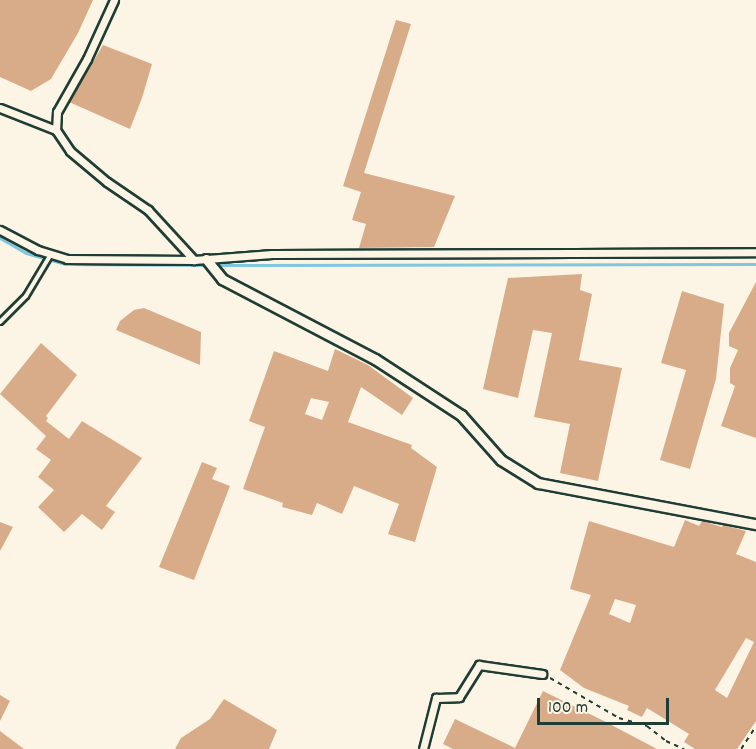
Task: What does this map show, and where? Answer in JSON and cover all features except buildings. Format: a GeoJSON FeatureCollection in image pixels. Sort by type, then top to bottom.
{"type":"FeatureCollection","features":[{"type":"Feature","properties":{"kind":"street"},"geometry":{"type":"LineString","coordinates":[[56,130],[57,112],[87,59],[114,0]]}},
{"type":"Feature","properties":{"kind":"street"},"geometry":{"type":"LineString","coordinates":[[0,108],[56,130],[70,151],[107,182],[148,210],[194,260]]}},
{"type":"Feature","properties":{"kind":"street"},"geometry":{"type":"LineString","coordinates":[[0,230],[50,255],[67,259],[194,260],[272,254],[756,252]]}},
{"type":"Feature","properties":{"kind":"street"},"geometry":{"type":"LineString","coordinates":[[206,259],[222,279],[375,359],[461,415],[501,460],[538,483],[756,524]]}},
{"type":"Feature","properties":{"kind":"street"},"geometry":{"type":"LineString","coordinates":[[423,749],[436,698],[459,697],[479,665],[542,674]]}},
{"type":"Feature","properties":{"kind":"lane"},"geometry":{"type":"LineString","coordinates":[[0,322],[26,297],[50,255]]}},
{"type":"Feature","properties":{"kind":"path"},"geometry":{"type":"LineString","coordinates":[[542,674],[619,718],[647,726],[666,741],[684,749]]}},
{"type":"Feature","properties":{"kind":"path"},"geometry":{"type":"LineString","coordinates":[[741,749],[756,726]]}},
{"type":"Feature","properties":{"kind":"waterway"},"geometry":{"type":"LineString","coordinates":[[0,238],[26,253],[65,264],[208,265]]}},
{"type":"Feature","properties":{"kind":"waterway"},"geometry":{"type":"LineString","coordinates":[[215,265],[756,264]]}}]}
